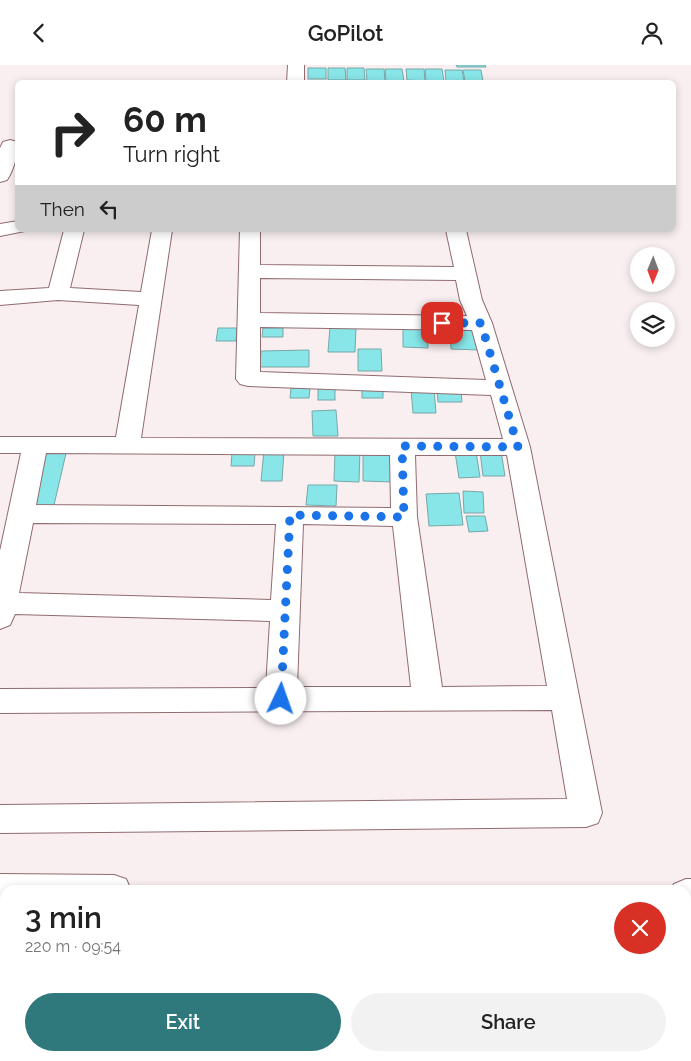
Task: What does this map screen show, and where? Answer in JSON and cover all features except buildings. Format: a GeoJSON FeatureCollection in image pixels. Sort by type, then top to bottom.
{"type":"FeatureCollection","features":[{"type":"Feature","properties":{"kind":"street"},"geometry":{"type":"LineString","coordinates":[[295,80],[296,65]]}},
{"type":"Feature","properties":{"kind":"street"},"geometry":{"type":"LineString","coordinates":[[0,177],[10,145]]}},
{"type":"Feature","properties":{"kind":"street"},"geometry":{"type":"LineString","coordinates":[[0,230],[15,228]]}},
{"type":"Feature","properties":{"kind":"street"},"geometry":{"type":"LineString","coordinates":[[58,294],[74,232]]}},
{"type":"Feature","properties":{"kind":"street"},"geometry":{"type":"LineString","coordinates":[[127,445],[162,232]]}},
{"type":"Feature","properties":{"kind":"street"},"geometry":{"type":"LineString","coordinates":[[250,232],[248,379],[499,388]]}},
{"type":"Feature","properties":{"kind":"street"},"geometry":{"type":"LineString","coordinates":[[0,819],[586,813],[518,447],[481,323],[471,300],[456,232]]}},
{"type":"Feature","properties":{"kind":"street"},"geometry":{"type":"LineString","coordinates":[[248,271],[466,274]]}},
{"type":"Feature","properties":{"kind":"street"},"geometry":{"type":"LineString","coordinates":[[0,299],[58,294],[151,299]]}},
{"type":"Feature","properties":{"kind":"street"},"geometry":{"type":"LineString","coordinates":[[248,319],[481,323]]}},
{"type":"Feature","properties":{"kind":"street"},"geometry":{"type":"LineString","coordinates":[[0,445],[518,447]]}},
{"type":"Feature","properties":{"kind":"street"},"geometry":{"type":"LineString","coordinates":[[35,445],[2,611],[285,611]]}},
{"type":"Feature","properties":{"kind":"street"},"geometry":{"type":"LineString","coordinates":[[402,446],[404,517],[408,534],[428,699]]}},
{"type":"Feature","properties":{"kind":"street"},"geometry":{"type":"LineString","coordinates":[[21,513],[404,517]]}},
{"type":"Feature","properties":{"kind":"street"},"geometry":{"type":"LineString","coordinates":[[281,699],[290,515]]}},
{"type":"Feature","properties":{"kind":"street"},"geometry":{"type":"LineString","coordinates":[[0,701],[564,698]]}},
{"type":"Feature","properties":{"kind":"route"},"geometry":{"type":"LineString","coordinates":[[281,699],[290,515],[404,517],[402,446],[518,447],[481,323],[442,323]]}}]}
